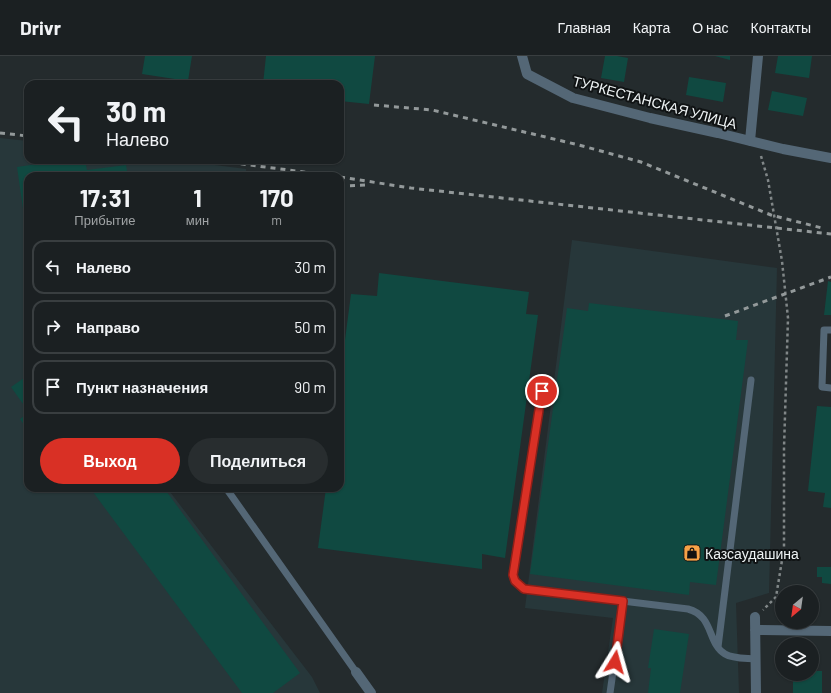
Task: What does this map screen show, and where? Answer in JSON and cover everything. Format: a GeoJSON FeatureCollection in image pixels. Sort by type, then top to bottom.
{"type":"FeatureCollection","features":[{"type":"Feature","properties":{"kind":"street","name":"ТУРКЕСТАНСКАЯ УЛИЦА"},"geometry":{"type":"LineString","coordinates":[[522,56],[527,74],[572,98],[783,149],[831,158]]}},
{"type":"Feature","properties":{"kind":"street"},"geometry":{"type":"LineString","coordinates":[[754,142],[758,56]]}},
{"type":"Feature","properties":{"kind":"street"},"geometry":{"type":"LineString","coordinates":[[755,618],[756,693]]}},
{"type":"Feature","properties":{"kind":"street"},"geometry":{"type":"LineString","coordinates":[[756,630],[831,631]]}},
{"type":"Feature","properties":{"kind":"street"},"geometry":{"type":"LineString","coordinates":[[356,672],[371,693]]}},
{"type":"Feature","properties":{"kind":"lane"},"geometry":{"type":"LineString","coordinates":[[831,330],[824,330],[822,387],[831,388]]}},
{"type":"Feature","properties":{"kind":"lane"},"geometry":{"type":"LineString","coordinates":[[718,648],[751,380]]}},
{"type":"Feature","properties":{"kind":"lane"},"geometry":{"type":"LineString","coordinates":[[542,391],[513,575],[515,581],[524,589],[695,611],[703,616],[718,648],[724,653],[730,656],[756,659]]}},
{"type":"Feature","properties":{"kind":"lane"},"geometry":{"type":"LineString","coordinates":[[229,492],[356,672]]}},
{"type":"Feature","properties":{"kind":"lane"},"geometry":{"type":"LineString","coordinates":[[610,693],[623,601]]}},
{"type":"Feature","properties":{"kind":"path"},"geometry":{"type":"LineString","coordinates":[[754,142],[768,180],[782,261],[788,318],[784,448],[784,548],[776,597],[755,618]]}},
{"type":"Feature","properties":{"kind":"shaded area"},"geometry":{"type":"Polygon","coordinates":[[[0,138],[24,141],[24,164],[207,164],[246,169],[246,172],[24,172],[24,492],[170,492],[312,677],[320,693],[0,693],[0,138]]]}},
{"type":"Feature","properties":{"kind":"shaded area"},"geometry":{"type":"Polygon","coordinates":[[[572,240],[777,268],[769,593],[736,603],[739,693],[602,693],[613,618],[525,608],[572,240]]]}},
{"type":"Feature","properties":{"kind":"building"},"geometry":{"type":"Polygon","coordinates":[[[145,56],[192,56],[188,80],[142,74],[145,56]]]}},
{"type":"Feature","properties":{"kind":"building"},"geometry":{"type":"Polygon","coordinates":[[[266,56],[375,56],[369,104],[344,101],[344,80],[263,80],[266,56]]]}},
{"type":"Feature","properties":{"kind":"building"},"geometry":{"type":"Polygon","coordinates":[[[605,56],[628,58],[624,82],[601,78],[605,56]]]}},
{"type":"Feature","properties":{"kind":"building"},"geometry":{"type":"Polygon","coordinates":[[[715,56],[730,56],[730,60],[715,56]]]}},
{"type":"Feature","properties":{"kind":"building"},"geometry":{"type":"Polygon","coordinates":[[[778,56],[812,56],[809,78],[775,73],[778,56]]]}},
{"type":"Feature","properties":{"kind":"building"},"geometry":{"type":"Polygon","coordinates":[[[689,77],[726,83],[723,102],[686,95],[689,77]]]}},
{"type":"Feature","properties":{"kind":"building"},"geometry":{"type":"Polygon","coordinates":[[[772,91],[807,98],[803,116],[768,110],[772,91]]]}},
{"type":"Feature","properties":{"kind":"building"},"geometry":{"type":"Polygon","coordinates":[[[37,164],[86,164],[87,170],[126,165],[127,172],[24,172],[24,216],[17,167],[37,164]]]}},
{"type":"Feature","properties":{"kind":"building"},"geometry":{"type":"Polygon","coordinates":[[[379,273],[529,292],[526,314],[538,315],[505,558],[482,554],[482,569],[318,548],[325,492],[344,492],[344,347],[351,294],[377,296],[379,273]]]}},
{"type":"Feature","properties":{"kind":"building"},"geometry":{"type":"Polygon","coordinates":[[[828,281],[831,282],[831,315],[824,315],[828,281]]]}},
{"type":"Feature","properties":{"kind":"building"},"geometry":{"type":"Polygon","coordinates":[[[589,303],[738,321],[736,340],[748,340],[716,585],[690,582],[689,595],[530,574],[567,308],[588,311],[589,303]]]}},
{"type":"Feature","properties":{"kind":"building"},"geometry":{"type":"Polygon","coordinates":[[[24,378],[24,405],[11,387],[24,378]]]}},
{"type":"Feature","properties":{"kind":"building"},"geometry":{"type":"Polygon","coordinates":[[[817,406],[831,407],[831,508],[823,507],[825,493],[808,491],[817,406]]]}},
{"type":"Feature","properties":{"kind":"building"},"geometry":{"type":"Polygon","coordinates":[[[24,416],[24,425],[20,419],[24,416]]]}},
{"type":"Feature","properties":{"kind":"building"},"geometry":{"type":"Polygon","coordinates":[[[93,492],[167,492],[300,673],[273,693],[242,693],[93,492]]]}},
{"type":"Feature","properties":{"kind":"building"},"geometry":{"type":"Polygon","coordinates":[[[817,567],[831,567],[831,584],[822,583],[822,577],[817,577],[817,567]]]}},
{"type":"Feature","properties":{"kind":"building"},"geometry":{"type":"Polygon","coordinates":[[[654,629],[689,634],[680,693],[648,693],[651,668],[648,668],[654,629]]]}},
{"type":"Feature","properties":{"kind":"building"},"geometry":{"type":"Polygon","coordinates":[[[819,671],[822,671],[822,693],[793,693],[793,681],[819,681],[819,671]]]}},
{"type":"Feature","properties":{"kind":"railway"},"geometry":{"type":"LineString","coordinates":[[374,105],[432,110],[579,145],[641,162],[771,215],[822,228]]}},
{"type":"Feature","properties":{"kind":"railway"},"geometry":{"type":"LineString","coordinates":[[0,133],[24,136]]}},
{"type":"Feature","properties":{"kind":"railway"},"geometry":{"type":"LineString","coordinates":[[242,164],[304,172]]}},
{"type":"Feature","properties":{"kind":"railway"},"geometry":{"type":"LineString","coordinates":[[344,178],[411,188],[831,234]]}},
{"type":"Feature","properties":{"kind":"railway"},"geometry":{"type":"LineString","coordinates":[[344,186],[368,185]]}},
{"type":"Feature","properties":{"kind":"railway"},"geometry":{"type":"LineString","coordinates":[[725,316],[831,277]]}},
{"type":"Feature","properties":{"kind":"place","name":"Казсаудашина"},"geometry":{"type":"Point","coordinates":[692,553]}},
{"type":"Feature","properties":{"kind":"route"},"geometry":{"type":"LineString","coordinates":[[542,391],[513,575],[515,581],[524,589],[623,601],[615,662]]}}]}
